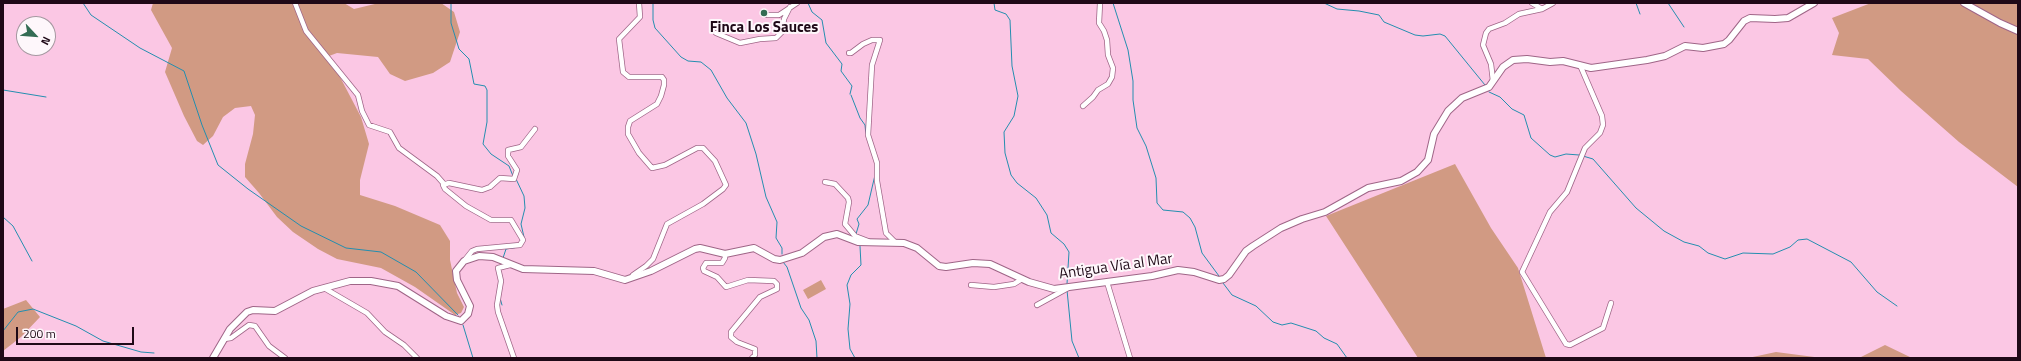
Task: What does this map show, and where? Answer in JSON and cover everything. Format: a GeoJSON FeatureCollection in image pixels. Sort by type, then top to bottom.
{"type":"FeatureCollection","features":[{"type":"Feature","properties":{"kind":"main road"},"geometry":{"type":"LineString","coordinates":[[1494,83],[1503,67],[1513,60],[1527,59],[1550,62],[1563,61],[1591,68],[1659,58],[1685,46],[1714,47],[1729,40],[1741,25],[1750,18],[1788,18],[1814,3]]}},
{"type":"Feature","properties":{"kind":"main road"},"geometry":{"type":"LineString","coordinates":[[1964,3],[1995,21],[2018,30]]}},
{"type":"Feature","properties":{"kind":"main road","name":"Antigua Vía al Mar"},"geometry":{"type":"LineString","coordinates":[[627,280],[651,271],[695,249],[700,248],[724,254],[754,248],[774,259],[780,260],[802,253],[831,234],[837,234],[858,242],[868,241],[904,243],[917,248],[939,266],[946,267],[983,263],[1046,288],[1069,287],[1152,276],[1178,270],[1194,272],[1213,280],[1224,279],[1249,248],[1281,228],[1302,219],[1325,212],[1372,186],[1409,178],[1428,160],[1438,126],[1452,107],[1462,98],[1489,87],[1494,83]]}},
{"type":"Feature","properties":{"kind":"main road"},"geometry":{"type":"LineString","coordinates":[[213,358],[236,322],[247,312],[253,310],[275,311],[299,298],[324,288],[350,281],[389,283],[405,289],[446,316],[461,321],[468,314],[470,309],[468,299],[456,277],[457,268],[464,261],[486,256],[523,269],[594,271],[622,280],[627,280]]}},
{"type":"Feature","properties":{"kind":"street"},"geometry":{"type":"LineString","coordinates":[[295,3],[306,31],[358,96],[362,111],[369,125],[390,132],[399,148],[437,176],[444,184],[445,188],[466,206],[491,220],[511,220],[523,240],[520,246],[477,249],[472,251],[464,261]]}},
{"type":"Feature","properties":{"kind":"street"},"geometry":{"type":"LineString","coordinates":[[627,280],[650,262],[667,224],[703,204],[723,190],[726,185],[715,161],[703,148],[697,148],[665,165],[652,168],[644,159],[630,137],[628,130],[630,121],[656,104],[661,96],[664,85],[662,77],[629,77],[622,72],[619,39],[640,17],[639,3]]}},
{"type":"Feature","properties":{"kind":"street"},"geometry":{"type":"LineString","coordinates":[[768,15],[779,15],[796,3]]}},
{"type":"Feature","properties":{"kind":"street"},"geometry":{"type":"LineString","coordinates":[[1082,106],[1094,97],[1098,90],[1108,84],[1112,77],[1113,68],[1108,55],[1107,40],[1099,23],[1100,3]]}},
{"type":"Feature","properties":{"kind":"street"},"geometry":{"type":"LineString","coordinates":[[1532,3],[1542,9]]}},
{"type":"Feature","properties":{"kind":"street"},"geometry":{"type":"LineString","coordinates":[[1494,83],[1491,64],[1483,45],[1486,33],[1490,29],[1505,23],[1519,14],[1542,9],[1553,3]]}},
{"type":"Feature","properties":{"kind":"street"},"geometry":{"type":"LineString","coordinates":[[716,33],[740,43],[776,38],[782,32],[784,18],[790,7]]}},
{"type":"Feature","properties":{"kind":"street"},"geometry":{"type":"LineString","coordinates":[[849,53],[852,53],[863,44],[872,40],[880,40],[872,65],[868,135],[877,163],[877,181],[885,229],[888,236],[895,242]]}},
{"type":"Feature","properties":{"kind":"street"},"geometry":{"type":"LineString","coordinates":[[1580,65],[1602,116],[1603,125],[1600,133],[1585,148],[1567,192],[1550,212],[1522,272],[1566,344],[1570,345],[1603,328],[1611,304]]}},
{"type":"Feature","properties":{"kind":"street"},"geometry":{"type":"LineString","coordinates":[[444,184],[482,190],[490,187],[500,178],[514,179],[517,170],[508,156],[508,152],[511,148],[521,147],[535,129]]}},
{"type":"Feature","properties":{"kind":"street"},"geometry":{"type":"LineString","coordinates":[[825,182],[835,184],[848,198],[850,202],[845,224],[855,236],[868,241]]}},
{"type":"Feature","properties":{"kind":"street"},"geometry":{"type":"LineString","coordinates":[[724,254],[725,258],[722,263],[706,263],[703,268],[704,271],[717,277],[726,287],[748,280],[774,281],[777,284],[777,289],[757,300],[730,334],[731,337],[737,342],[755,349],[755,355],[752,358]]}},
{"type":"Feature","properties":{"kind":"street"},"geometry":{"type":"LineString","coordinates":[[510,265],[498,268],[501,281],[498,312],[514,358]]}},
{"type":"Feature","properties":{"kind":"street"},"geometry":{"type":"LineString","coordinates":[[971,286],[994,287],[1014,284],[1022,279]]}},
{"type":"Feature","properties":{"kind":"street"},"geometry":{"type":"LineString","coordinates":[[1107,282],[1130,358]]}},
{"type":"Feature","properties":{"kind":"street"},"geometry":{"type":"LineString","coordinates":[[1036,305],[1069,287]]}},
{"type":"Feature","properties":{"kind":"street"},"geometry":{"type":"LineString","coordinates":[[324,288],[367,313],[385,332],[404,345],[417,358]]}},
{"type":"Feature","properties":{"kind":"street"},"geometry":{"type":"LineString","coordinates":[[224,339],[231,338],[249,326],[254,326],[269,346],[285,358]]}},
{"type":"Feature","properties":{"kind":"shaded area"},"geometry":{"type":"Polygon","coordinates":[[[153,3],[344,3],[354,9],[379,3],[441,3],[454,12],[460,32],[450,62],[433,73],[405,81],[390,74],[378,57],[337,53],[329,56],[361,117],[369,144],[360,180],[360,195],[395,206],[440,225],[450,241],[450,260],[457,293],[464,307],[461,313],[455,315],[415,287],[381,268],[337,259],[318,249],[293,232],[277,217],[245,177],[245,164],[253,134],[255,115],[251,106],[235,108],[223,117],[213,136],[203,145],[197,141],[184,116],[165,72],[172,48],[151,10],[153,3]]]}},
{"type":"Feature","properties":{"kind":"shaded area"},"geometry":{"type":"Polygon","coordinates":[[[1871,3],[2018,3],[2018,187],[1959,142],[1901,91],[1868,59],[1832,55],[1839,33],[1832,18],[1871,3]]]}},
{"type":"Feature","properties":{"kind":"shaded area"},"geometry":{"type":"Polygon","coordinates":[[[1455,164],[1491,228],[1518,268],[1546,358],[1418,358],[1326,216],[1455,164]]]}},
{"type":"Feature","properties":{"kind":"shaded area"},"geometry":{"type":"Polygon","coordinates":[[[821,280],[826,289],[808,299],[803,290],[821,280]]]}},
{"type":"Feature","properties":{"kind":"shaded area"},"geometry":{"type":"Polygon","coordinates":[[[26,300],[40,317],[21,337],[3,351],[3,309],[26,300]]]}},
{"type":"Feature","properties":{"kind":"shaded area"},"geometry":{"type":"Polygon","coordinates":[[[1885,345],[1912,358],[1859,358],[1885,345]]]}},
{"type":"Feature","properties":{"kind":"shaded area"},"geometry":{"type":"Polygon","coordinates":[[[1776,352],[1822,358],[1748,358],[1776,352]]]}},
{"type":"Feature","properties":{"kind":"waterway"},"geometry":{"type":"LineString","coordinates":[[83,3],[91,15],[140,48],[184,71],[202,125],[218,165],[248,189],[301,226],[346,248],[381,252],[416,272],[458,315]]}},
{"type":"Feature","properties":{"kind":"waterway"},"geometry":{"type":"LineString","coordinates":[[451,3],[451,23],[459,49],[469,59],[474,84],[485,86],[487,90],[487,122],[483,144],[491,154],[509,166],[513,176]]}},
{"type":"Feature","properties":{"kind":"waterway"},"geometry":{"type":"LineString","coordinates":[[653,3],[653,20],[655,28],[681,57],[688,61],[701,62],[711,70],[727,98],[746,123],[756,154],[766,197],[777,222],[776,238],[782,248],[782,254]]}},
{"type":"Feature","properties":{"kind":"waterway"},"geometry":{"type":"LineString","coordinates":[[808,3],[812,12],[822,20],[826,43],[842,64],[841,71],[852,86],[850,94]]}},
{"type":"Feature","properties":{"kind":"waterway"},"geometry":{"type":"LineString","coordinates":[[994,3],[995,10],[1006,14],[1010,20],[1012,66],[1018,96],[1014,116],[1004,132],[1005,153],[1011,175],[1017,183],[1036,198],[1047,215],[1051,233],[1064,244],[1069,252],[1067,284]]}},
{"type":"Feature","properties":{"kind":"waterway"},"geometry":{"type":"LineString","coordinates":[[1113,3],[1128,50],[1133,81],[1133,100],[1137,128],[1146,146],[1156,178],[1157,203],[1163,210],[1183,212],[1190,218],[1195,227],[1202,253],[1219,276]]}},
{"type":"Feature","properties":{"kind":"waterway"},"geometry":{"type":"LineString","coordinates":[[1324,3],[1337,9],[1379,15],[1384,22],[1415,35],[1423,36],[1440,34],[1445,36],[1485,85]]}},
{"type":"Feature","properties":{"kind":"waterway"},"geometry":{"type":"LineString","coordinates":[[1636,3],[1640,14]]}},
{"type":"Feature","properties":{"kind":"waterway"},"geometry":{"type":"LineString","coordinates":[[1668,3],[1684,27]]}},
{"type":"Feature","properties":{"kind":"waterway"},"geometry":{"type":"LineString","coordinates":[[3,90],[46,97]]}},
{"type":"Feature","properties":{"kind":"waterway"},"geometry":{"type":"LineString","coordinates":[[1489,92],[1500,97],[1512,109],[1524,115],[1531,138],[1550,155],[1555,157],[1566,154],[1579,155]]}},
{"type":"Feature","properties":{"kind":"waterway"},"geometry":{"type":"LineString","coordinates":[[851,95],[860,118],[865,125],[866,135]]}},
{"type":"Feature","properties":{"kind":"waterway"},"geometry":{"type":"LineString","coordinates":[[1583,156],[1593,159],[1636,208],[1664,231],[1684,242],[1699,246],[1708,253],[1725,259],[1743,253],[1773,254],[1790,247],[1798,240],[1807,239],[1851,262],[1877,292],[1897,306]]}},
{"type":"Feature","properties":{"kind":"waterway"},"geometry":{"type":"LineString","coordinates":[[856,234],[859,224],[857,219],[868,205],[875,175]]}},
{"type":"Feature","properties":{"kind":"waterway"},"geometry":{"type":"LineString","coordinates":[[516,179],[524,196],[525,208],[521,224],[524,237]]}},
{"type":"Feature","properties":{"kind":"waterway"},"geometry":{"type":"LineString","coordinates":[[3,217],[13,226],[32,261]]}},
{"type":"Feature","properties":{"kind":"waterway"},"geometry":{"type":"LineString","coordinates":[[855,358],[850,349],[848,329],[850,304],[847,285],[851,275],[861,265],[860,246]]}},
{"type":"Feature","properties":{"kind":"waterway"},"geometry":{"type":"LineString","coordinates":[[503,258],[506,249],[519,247]]}},
{"type":"Feature","properties":{"kind":"waterway"},"geometry":{"type":"LineString","coordinates":[[783,262],[787,267],[801,308],[809,320],[816,341],[817,358]]}},
{"type":"Feature","properties":{"kind":"waterway"},"geometry":{"type":"LineString","coordinates":[[501,273],[503,281]]}},
{"type":"Feature","properties":{"kind":"waterway"},"geometry":{"type":"LineString","coordinates":[[1223,283],[1232,295],[1256,306],[1273,322],[1282,325],[1291,323],[1316,331],[1324,338],[1337,344],[1347,358]]}},
{"type":"Feature","properties":{"kind":"waterway"},"geometry":{"type":"LineString","coordinates":[[1067,290],[1072,341],[1079,358]]}},
{"type":"Feature","properties":{"kind":"waterway"},"geometry":{"type":"LineString","coordinates":[[500,298],[502,305]]}},
{"type":"Feature","properties":{"kind":"waterway"},"geometry":{"type":"LineString","coordinates":[[3,331],[18,312],[33,309],[76,326],[103,341],[141,352],[154,353]]}},
{"type":"Feature","properties":{"kind":"waterway"},"geometry":{"type":"LineString","coordinates":[[463,325],[473,358]]}},
{"type":"Feature","properties":{"kind":"place","name":"Finca Los Sauces"},"geometry":{"type":"Point","coordinates":[764,13]}}]}
